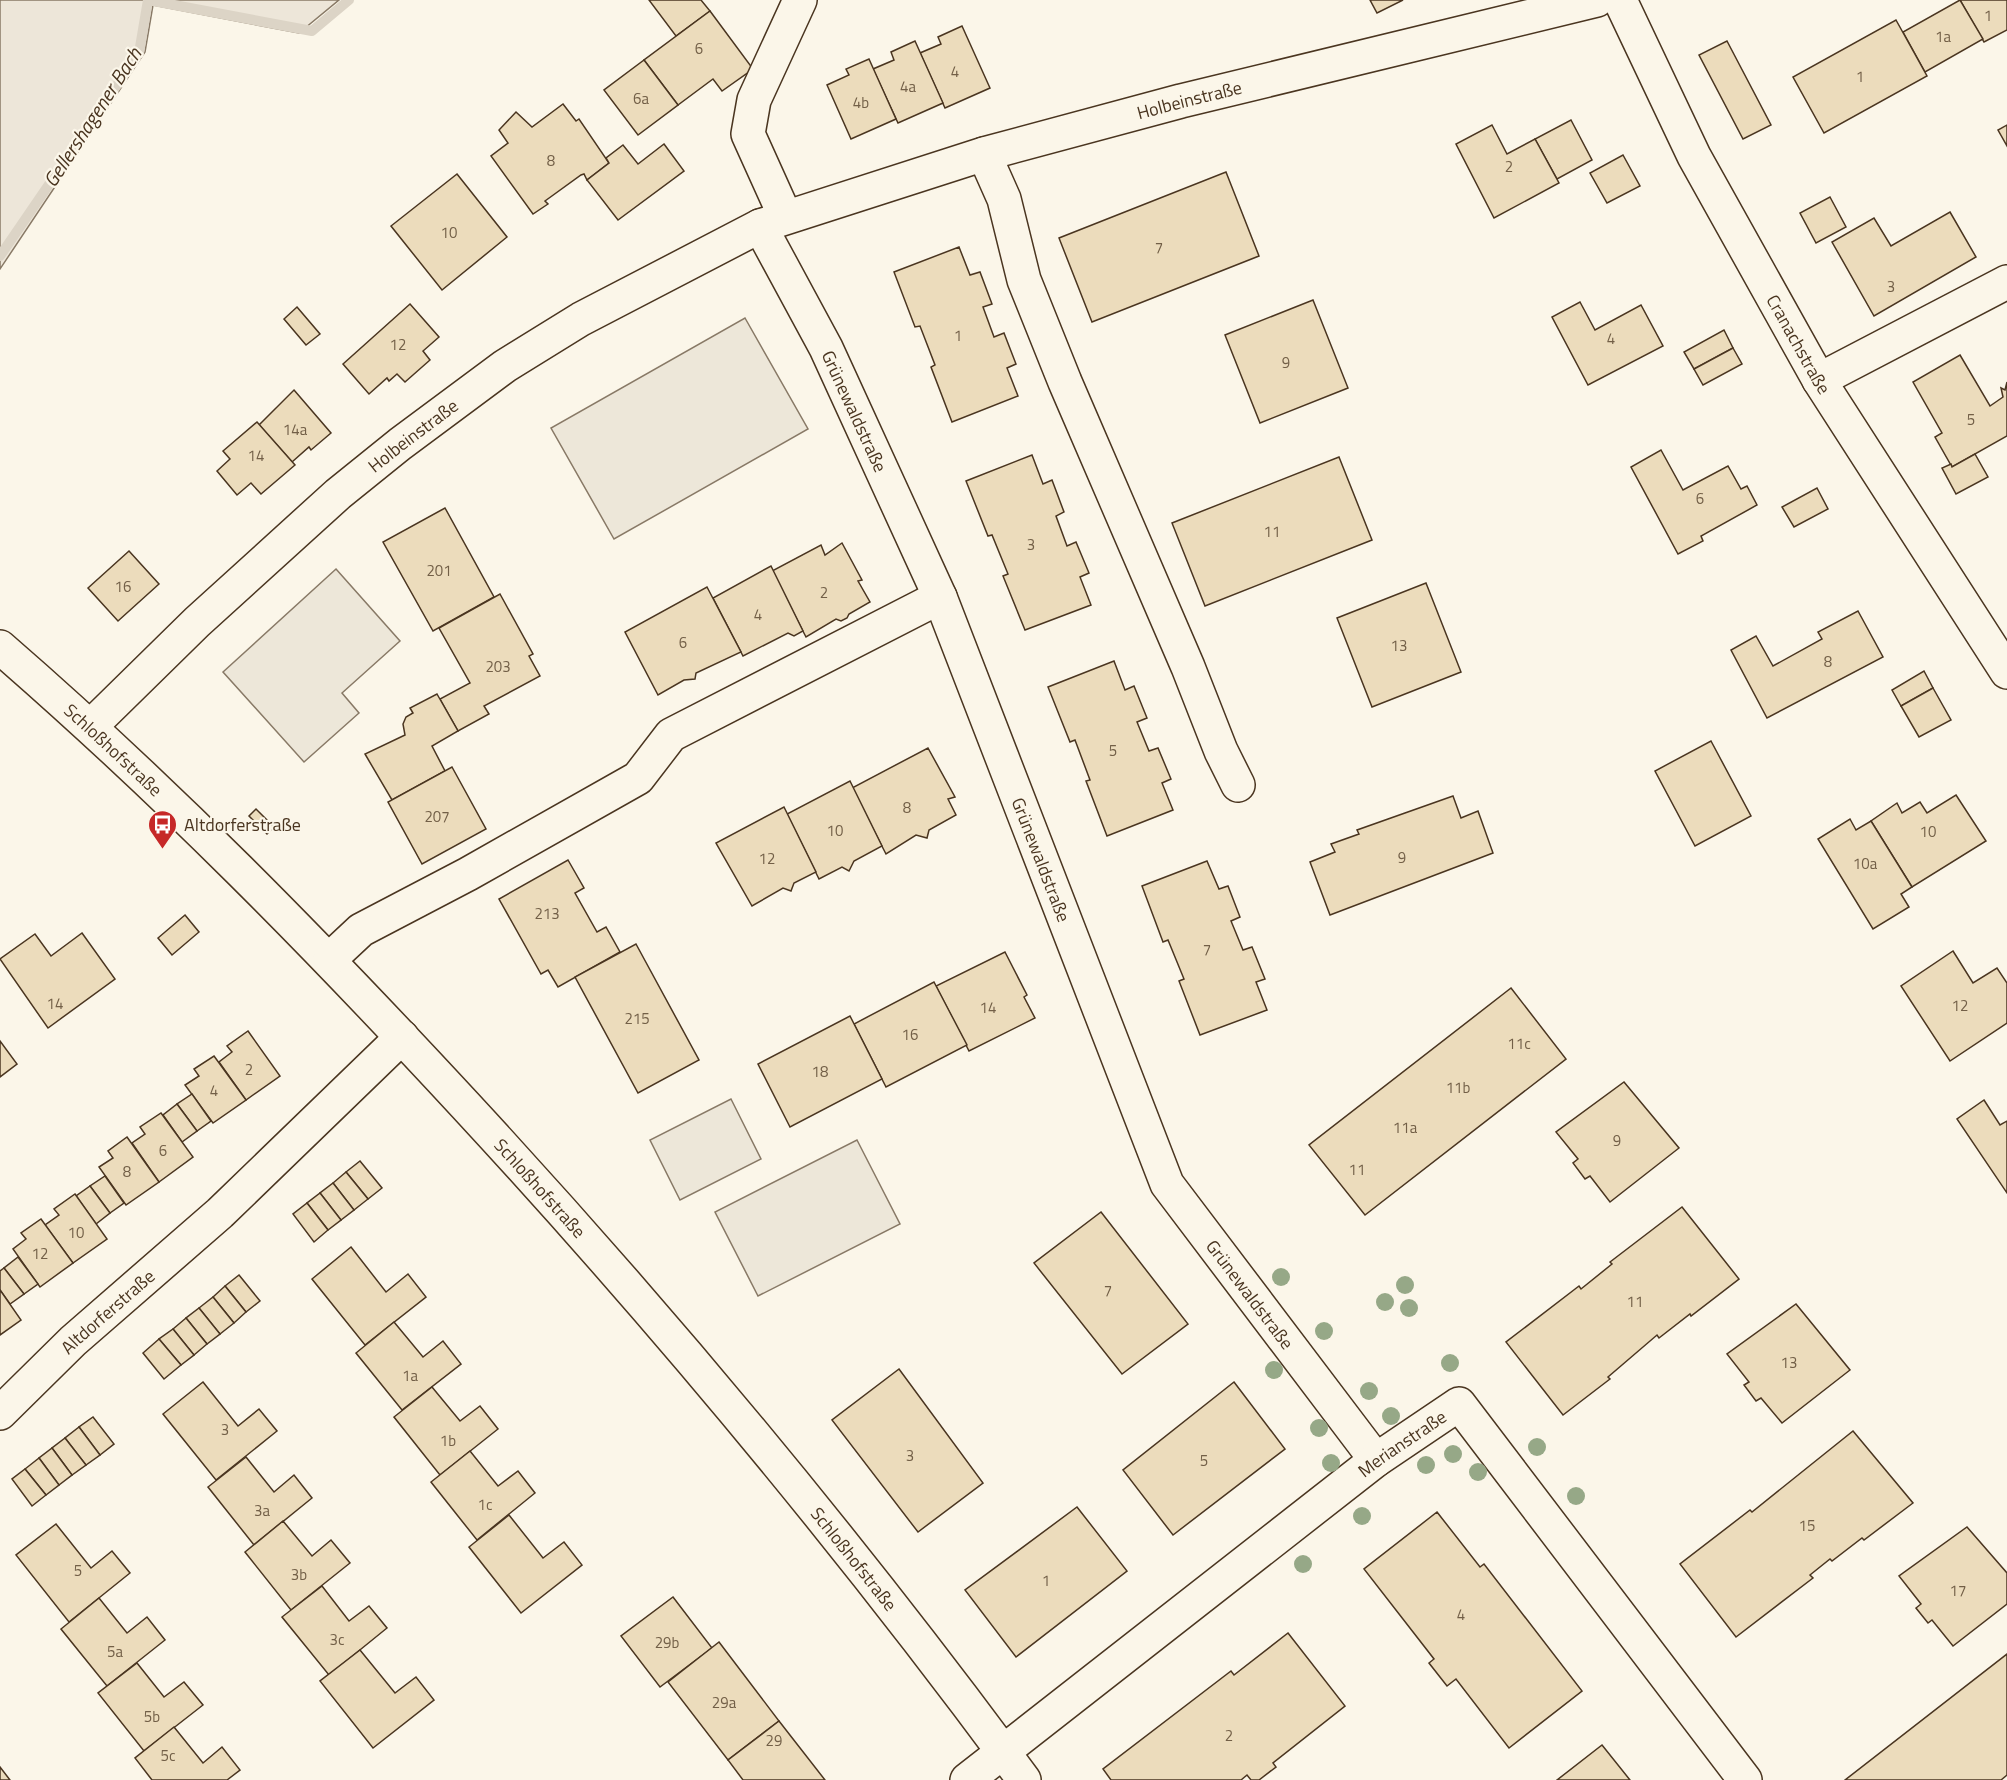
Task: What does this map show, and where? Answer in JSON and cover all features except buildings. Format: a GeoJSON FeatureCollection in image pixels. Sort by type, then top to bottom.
{"type":"FeatureCollection","features":[{"type":"Feature","properties":{"kind":"street"},"geometry":{"type":"LineString","coordinates":[[772,221],[748,134],[754,100],[800,0]]}},
{"type":"Feature","properties":{"kind":"street","name":"Holbeinstraße"},"geometry":{"type":"LineString","coordinates":[[91,726],[197,622],[338,494],[400,444],[505,366],[581,319],[772,221],[984,154],[1181,101],[1598,0]]}},
{"type":"Feature","properties":{"kind":"street","name":"Cranachstraße"},"geometry":{"type":"LineString","coordinates":[[1620,0],[1694,156],[1820,380],[2002,655]]}},
{"type":"Feature","properties":{"kind":"street"},"geometry":{"type":"LineString","coordinates":[[984,154],[1004,200],[1024,280],[1188,667],[1221,751],[1238,785]]}},
{"type":"Feature","properties":{"kind":"street","name":"Grünewaldstraße"},"geometry":{"type":"LineString","coordinates":[[772,221],[826,348],[939,597],[1167,1184],[1376,1460]]}},
{"type":"Feature","properties":{"kind":"street"},"geometry":{"type":"LineString","coordinates":[[1820,380],[2007,282]]}},
{"type":"Feature","properties":{"kind":"street"},"geometry":{"type":"LineString","coordinates":[[330,959],[361,930],[468,874],[638,778],[671,735],[939,597]]}},
{"type":"Feature","properties":{"kind":"street","name":"Schloßhofstraße"},"geometry":{"type":"LineString","coordinates":[[0,647],[91,726],[216,844],[330,959],[600,1253],[759,1438],[1024,1780]]}},
{"type":"Feature","properties":{"kind":"street","name":"Altdorferstraße"},"geometry":{"type":"LineString","coordinates":[[0,1413],[73,1341],[220,1213],[402,1037]]}},
{"type":"Feature","properties":{"kind":"street","name":"Merianstraße"},"geometry":{"type":"LineString","coordinates":[[1004,1753],[1376,1460],[1459,1404],[1745,1780]]}},
{"type":"Feature","properties":{"kind":"street"},"geometry":{"type":"LineString","coordinates":[[968,1780],[1004,1753]]}},
{"type":"Feature","properties":{"kind":"shaded area"},"geometry":{"type":"Polygon","coordinates":[[[0,0],[339,0],[299,33],[153,5],[145,52],[0,269],[0,0]]]}},
{"type":"Feature","properties":{"kind":"shaded area"},"geometry":{"type":"Polygon","coordinates":[[[745,318],[808,429],[614,539],[551,428],[745,318]]]}},
{"type":"Feature","properties":{"kind":"shaded area"},"geometry":{"type":"Polygon","coordinates":[[[336,569],[400,641],[342,693],[359,713],[304,762],[223,672],[336,569]]]}},
{"type":"Feature","properties":{"kind":"shaded area"},"geometry":{"type":"Polygon","coordinates":[[[731,1099],[761,1159],[680,1200],[650,1140],[731,1099]]]}},
{"type":"Feature","properties":{"kind":"shaded area"},"geometry":{"type":"Polygon","coordinates":[[[857,1140],[900,1224],[758,1296],[715,1212],[857,1140]]]}},
{"type":"Feature","properties":{"kind":"waterway","name":"Gellershagener Bach"},"geometry":{"type":"LineString","coordinates":[[0,256],[139,53],[148,0],[312,31],[349,0]]}},
{"type":"Feature","properties":{"kind":"place","name":"Altdorferstraße"},"geometry":{"type":"Point","coordinates":[163,850]}}]}
